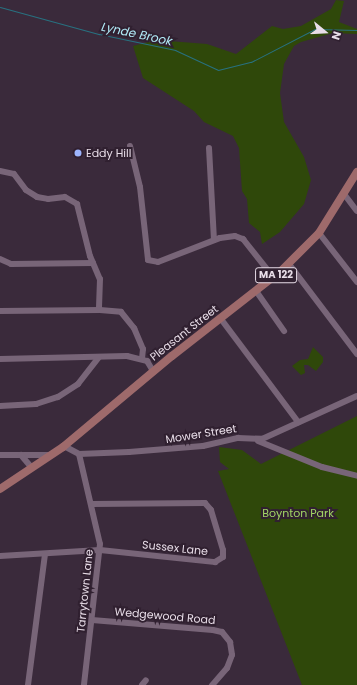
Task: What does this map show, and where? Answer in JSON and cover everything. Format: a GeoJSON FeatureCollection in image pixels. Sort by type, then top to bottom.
{"type":"FeatureCollection","features":[{"type":"Feature","properties":{"kind":"main road","name":"Pleasant Street"},"geometry":{"type":"LineString","coordinates":[[0,489],[64,446],[153,371],[274,278],[319,233],[357,172]]}},
{"type":"Feature","properties":{"kind":"street"},"geometry":{"type":"LineString","coordinates":[[130,146],[140,188],[146,256],[150,261],[158,262],[214,240],[230,236],[240,238],[274,278]]}},
{"type":"Feature","properties":{"kind":"street"},"geometry":{"type":"LineString","coordinates":[[210,148],[214,240]]}},
{"type":"Feature","properties":{"kind":"street"},"geometry":{"type":"LineString","coordinates":[[0,171],[14,174],[26,190],[37,197],[48,199],[65,197],[74,201],[80,210],[93,263],[100,279],[99,310]]}},
{"type":"Feature","properties":{"kind":"street"},"geometry":{"type":"LineString","coordinates":[[344,194],[357,211]]}},
{"type":"Feature","properties":{"kind":"street"},"geometry":{"type":"LineString","coordinates":[[319,233],[357,282]]}},
{"type":"Feature","properties":{"kind":"street"},"geometry":{"type":"LineString","coordinates":[[0,259],[11,264],[93,263]]}},
{"type":"Feature","properties":{"kind":"street"},"geometry":{"type":"LineString","coordinates":[[289,264],[357,354]]}},
{"type":"Feature","properties":{"kind":"street"},"geometry":{"type":"LineString","coordinates":[[256,291],[284,331]]}},
{"type":"Feature","properties":{"kind":"street"},"geometry":{"type":"LineString","coordinates":[[0,311],[99,310],[122,313],[137,335],[143,349],[142,358]]}},
{"type":"Feature","properties":{"kind":"street"},"geometry":{"type":"LineString","coordinates":[[220,319],[298,422]]}},
{"type":"Feature","properties":{"kind":"street"},"geometry":{"type":"LineString","coordinates":[[0,359],[127,356],[142,358],[153,371]]}},
{"type":"Feature","properties":{"kind":"street"},"geometry":{"type":"LineString","coordinates":[[0,406],[36,404],[58,397],[78,384],[99,357]]}},
{"type":"Feature","properties":{"kind":"street","name":"Mower Street"},"geometry":{"type":"LineString","coordinates":[[79,454],[175,450],[238,438],[254,440],[273,435],[298,422],[357,396]]}},
{"type":"Feature","properties":{"kind":"street"},"geometry":{"type":"LineString","coordinates":[[254,440],[322,467],[357,476]]}},
{"type":"Feature","properties":{"kind":"street"},"geometry":{"type":"LineString","coordinates":[[64,446],[79,454]]}},
{"type":"Feature","properties":{"kind":"street","name":"Tarrytown Lane"},"geometry":{"type":"LineString","coordinates":[[79,454],[92,504],[100,550],[84,685]]}},
{"type":"Feature","properties":{"kind":"street"},"geometry":{"type":"LineString","coordinates":[[0,455],[50,455]]}},
{"type":"Feature","properties":{"kind":"street"},"geometry":{"type":"LineString","coordinates":[[24,455],[34,465]]}},
{"type":"Feature","properties":{"kind":"street","name":"Sussex Lane"},"geometry":{"type":"LineString","coordinates":[[0,556],[100,550],[215,562],[221,560],[224,553],[210,508],[203,502],[92,504]]}},
{"type":"Feature","properties":{"kind":"street"},"geometry":{"type":"LineString","coordinates":[[28,685],[45,554]]}},
{"type":"Feature","properties":{"kind":"street","name":"Wedgewood Road"},"geometry":{"type":"LineString","coordinates":[[92,620],[214,630],[222,632],[230,642],[232,655],[230,663],[212,685]]}},
{"type":"Feature","properties":{"kind":"green space"},"geometry":{"type":"Polygon","coordinates":[[[336,0],[344,1],[339,22],[357,29],[357,34],[333,33],[301,42],[294,46],[284,64],[280,93],[284,122],[304,157],[311,180],[304,204],[280,232],[262,244],[260,232],[249,223],[247,199],[242,191],[239,148],[233,136],[204,122],[194,111],[143,78],[133,46],[156,40],[207,44],[236,54],[272,26],[283,29],[301,26],[331,9],[336,0]]]}},
{"type":"Feature","properties":{"kind":"green space"},"geometry":{"type":"Polygon","coordinates":[[[313,347],[323,357],[323,362],[316,371],[308,365],[304,365],[305,373],[301,375],[292,366],[300,360],[308,359],[313,347]]]}},
{"type":"Feature","properties":{"kind":"green space","name":"Boynton Park"},"geometry":{"type":"Polygon","coordinates":[[[357,416],[357,685],[302,685],[218,471],[229,469],[220,462],[219,447],[242,450],[261,464],[357,416]]]}},
{"type":"Feature","properties":{"kind":"waterway","name":"Lynde Brook"},"geometry":{"type":"LineString","coordinates":[[0,7],[99,34],[175,50],[218,70],[251,62],[315,29],[357,30]]}},
{"type":"Feature","properties":{"kind":"place","name":"Eddy Hill"},"geometry":{"type":"Point","coordinates":[78,153]}}]}
